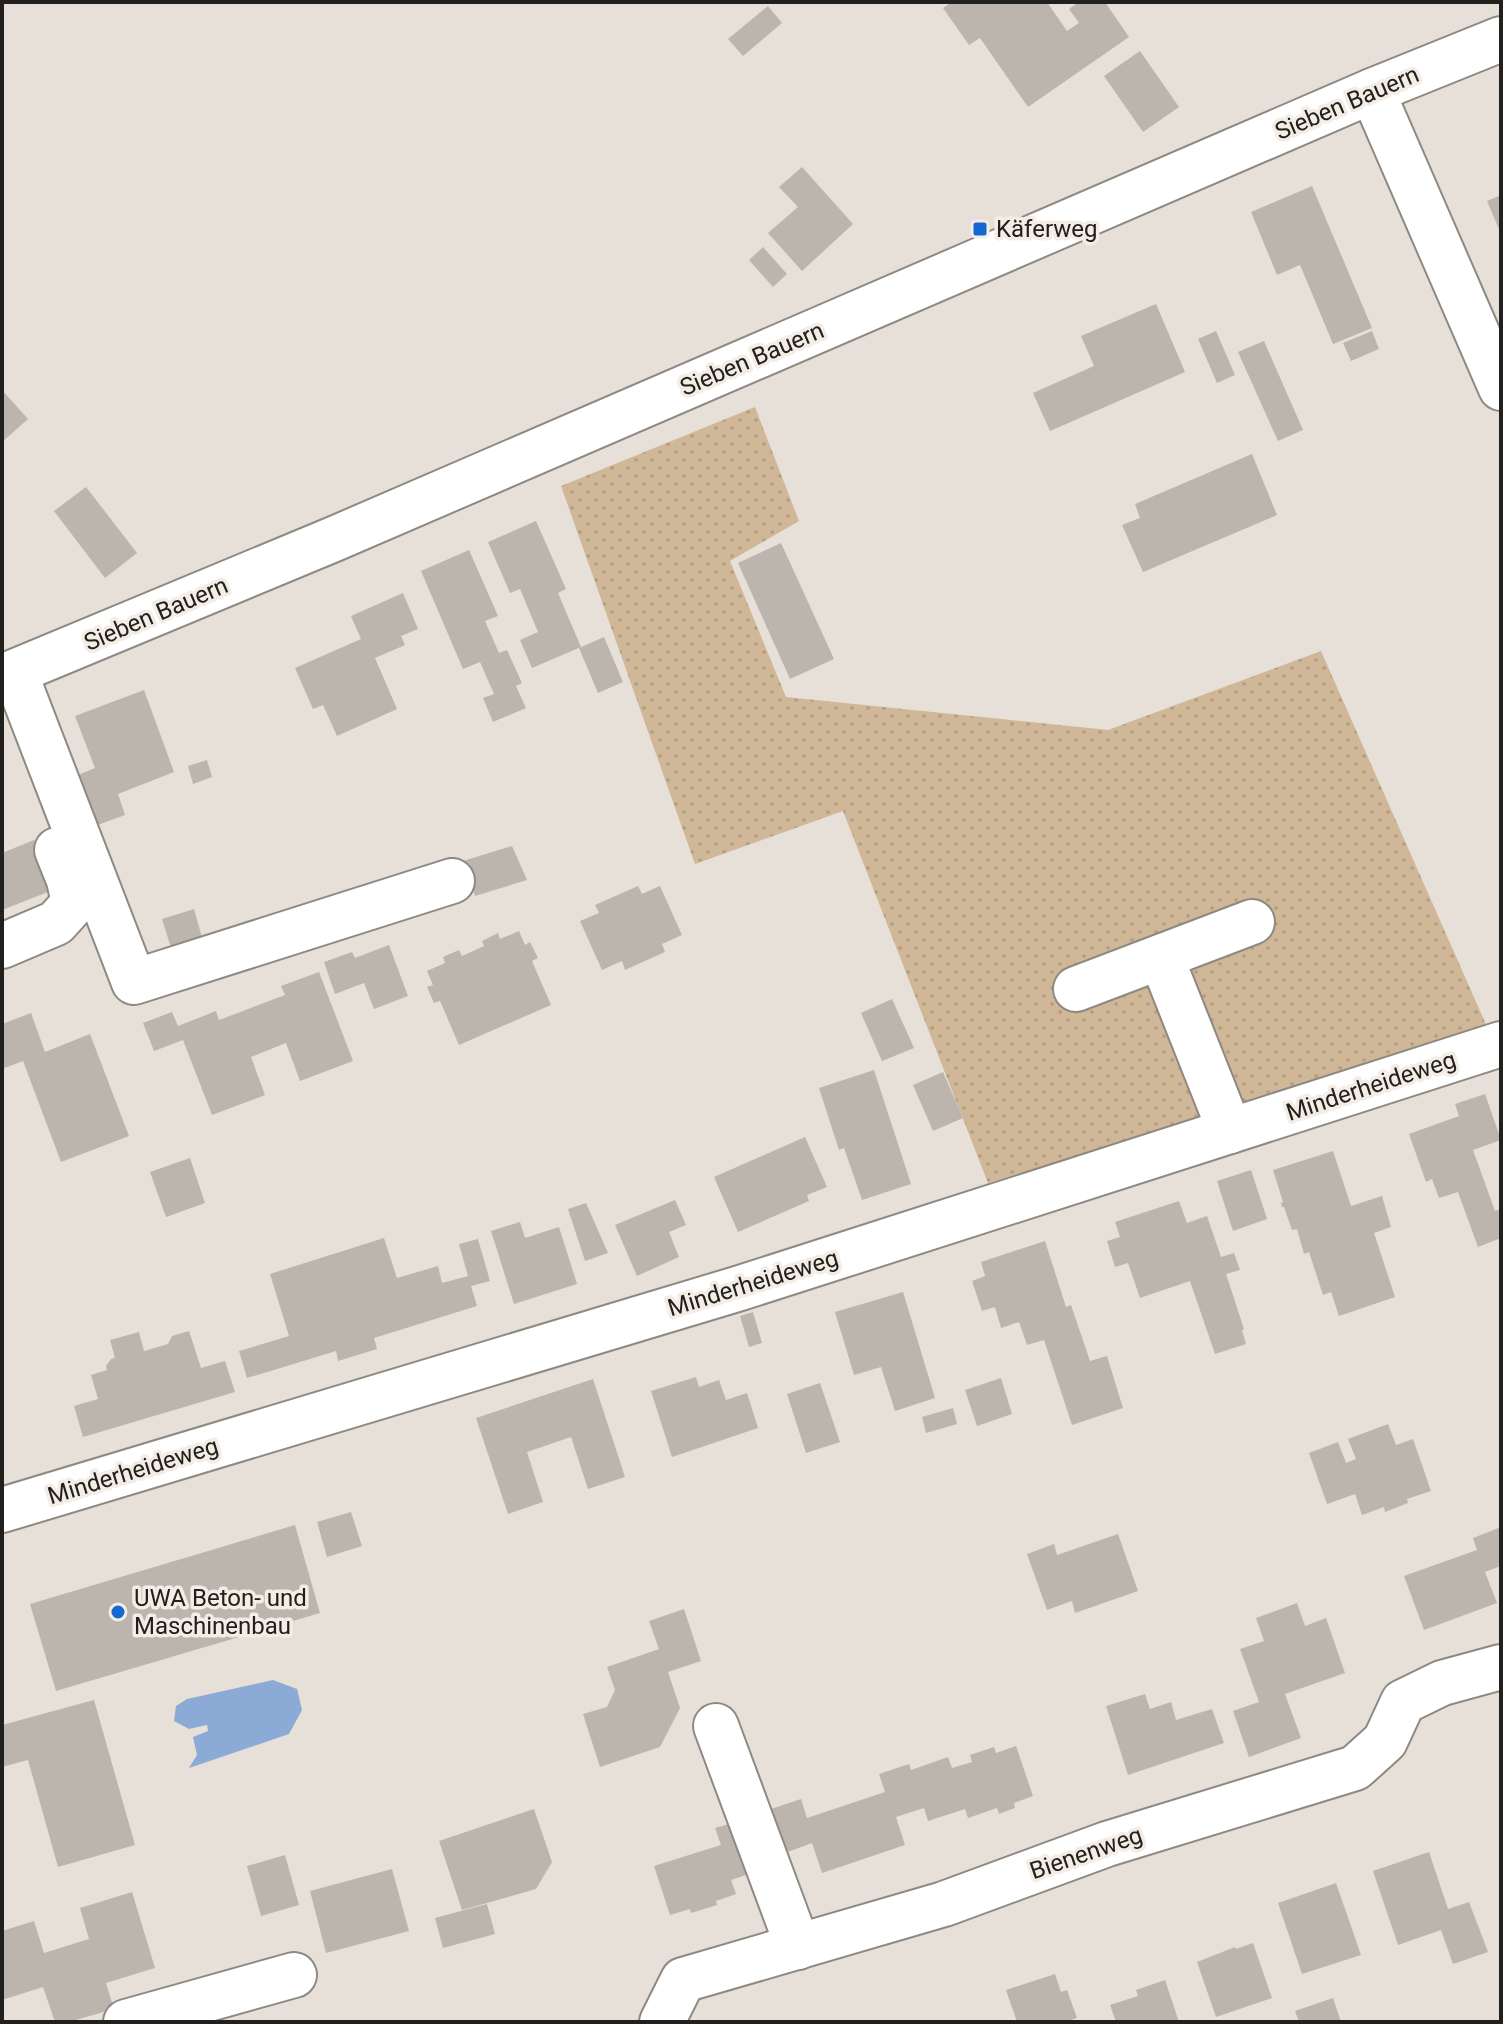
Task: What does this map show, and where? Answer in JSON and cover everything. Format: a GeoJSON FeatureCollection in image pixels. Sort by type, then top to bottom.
{"type":"FeatureCollection","features":[{"type":"Feature","properties":{"kind":"street","name":"Sieben Bauern"},"geometry":{"type":"LineString","coordinates":[[6,687],[334,539],[1372,91],[1501,39]]}},
{"type":"Feature","properties":{"kind":"street"},"geometry":{"type":"LineString","coordinates":[[1372,91],[1501,388]]}},
{"type":"Feature","properties":{"kind":"street"},"geometry":{"type":"LineString","coordinates":[[6,687],[134,982],[452,881]]}},
{"type":"Feature","properties":{"kind":"street"},"geometry":{"type":"LineString","coordinates":[[2,946],[56,923],[74,903],[6,687]]}},
{"type":"Feature","properties":{"kind":"street"},"geometry":{"type":"LineString","coordinates":[[1076,989],[1252,922]]}},
{"type":"Feature","properties":{"kind":"street"},"geometry":{"type":"LineString","coordinates":[[1161,957],[1230,1131]]}},
{"type":"Feature","properties":{"kind":"street","name":"Minderheideweg"},"geometry":{"type":"LineString","coordinates":[[2,1510],[737,1289],[1501,1044]]}},
{"type":"Feature","properties":{"kind":"street","name":"Bienenweg"},"geometry":{"type":"LineString","coordinates":[[662,2022],[683,1980],[944,1904],[1107,1844],[1355,1768],[1385,1741],[1403,1702],[1442,1683],[1501,1667]]}},
{"type":"Feature","properties":{"kind":"street"},"geometry":{"type":"LineString","coordinates":[[716,1726],[798,1947]]}},
{"type":"Feature","properties":{"kind":"street"},"geometry":{"type":"LineString","coordinates":[[126,2022],[294,1975]]}},
{"type":"Feature","properties":{"kind":"shaded area"},"geometry":{"type":"Polygon","coordinates":[[[755,407],[799,521],[730,561],[786,697],[1108,730],[1321,651],[1488,1029],[988,1183],[843,811],[695,864],[561,486],[755,407]]]}},
{"type":"Feature","properties":{"kind":"water"},"geometry":{"type":"Polygon","coordinates":[[[273,1680],[297,1689],[302,1710],[289,1734],[189,1768],[197,1755],[193,1737],[208,1731],[207,1725],[189,1729],[174,1721],[176,1706],[187,1699],[273,1680]]]}},
{"type":"Feature","properties":{"kind":"building"},"geometry":{"type":"Polygon","coordinates":[[[952,2],[1047,2],[1067,31],[1079,23],[1069,9],[1079,2],[1105,2],[1129,37],[1028,107],[980,38],[969,45],[943,8],[952,2]]]}},
{"type":"Feature","properties":{"kind":"building"},"geometry":{"type":"Polygon","coordinates":[[[768,6],[782,23],[743,56],[728,39],[768,6]]]}},
{"type":"Feature","properties":{"kind":"building"},"geometry":{"type":"Polygon","coordinates":[[[1140,51],[1179,107],[1143,132],[1104,76],[1140,51]]]}},
{"type":"Feature","properties":{"kind":"building"},"geometry":{"type":"Polygon","coordinates":[[[802,167],[853,224],[802,271],[768,233],[798,207],[779,187],[802,167]]]}},
{"type":"Feature","properties":{"kind":"building"},"geometry":{"type":"Polygon","coordinates":[[[1312,186],[1372,328],[1333,344],[1300,265],[1277,275],[1251,212],[1312,186]]]}},
{"type":"Feature","properties":{"kind":"building"},"geometry":{"type":"Polygon","coordinates":[[[1501,195],[1501,234],[1487,201],[1501,195]]]}},
{"type":"Feature","properties":{"kind":"building"},"geometry":{"type":"Polygon","coordinates":[[[763,247],[787,274],[773,287],[749,260],[763,247]]]}},
{"type":"Feature","properties":{"kind":"building"},"geometry":{"type":"Polygon","coordinates":[[[1156,304],[1185,372],[1050,431],[1033,393],[1094,366],[1081,336],[1156,304]]]}},
{"type":"Feature","properties":{"kind":"building"},"geometry":{"type":"Polygon","coordinates":[[[1216,331],[1235,375],[1217,383],[1198,339],[1216,331]]]}},
{"type":"Feature","properties":{"kind":"building"},"geometry":{"type":"Polygon","coordinates":[[[1372,331],[1379,349],[1351,361],[1343,343],[1372,331]]]}},
{"type":"Feature","properties":{"kind":"building"},"geometry":{"type":"Polygon","coordinates":[[[1264,341],[1303,430],[1278,441],[1238,352],[1264,341]]]}},
{"type":"Feature","properties":{"kind":"building"},"geometry":{"type":"Polygon","coordinates":[[[2,390],[28,419],[2,442],[2,390]]]}},
{"type":"Feature","properties":{"kind":"building"},"geometry":{"type":"Polygon","coordinates":[[[1252,454],[1277,515],[1143,572],[1122,525],[1140,518],[1135,504],[1252,454]]]}},
{"type":"Feature","properties":{"kind":"building"},"geometry":{"type":"Polygon","coordinates":[[[86,487],[137,553],[105,578],[54,511],[86,487]]]}},
{"type":"Feature","properties":{"kind":"building"},"geometry":{"type":"Polygon","coordinates":[[[536,521],[566,589],[558,593],[581,647],[532,668],[520,640],[538,632],[520,589],[510,593],[488,542],[536,521]]]}},
{"type":"Feature","properties":{"kind":"building"},"geometry":{"type":"Polygon","coordinates":[[[781,543],[834,659],[790,679],[738,563],[781,543]]]}},
{"type":"Feature","properties":{"kind":"building"},"geometry":{"type":"Polygon","coordinates":[[[469,550],[498,616],[485,621],[499,653],[507,650],[522,683],[516,686],[526,708],[493,722],[483,698],[494,694],[480,662],[463,669],[421,571],[469,550]]]}},
{"type":"Feature","properties":{"kind":"building"},"geometry":{"type":"Polygon","coordinates":[[[403,593],[418,629],[401,636],[405,645],[375,658],[397,709],[337,736],[323,705],[313,709],[295,668],[361,639],[351,616],[403,593]]]}},
{"type":"Feature","properties":{"kind":"building"},"geometry":{"type":"Polygon","coordinates":[[[604,637],[623,682],[598,693],[579,648],[604,637]]]}},
{"type":"Feature","properties":{"kind":"building"},"geometry":{"type":"Polygon","coordinates":[[[144,690],[174,772],[118,794],[125,815],[92,827],[73,777],[95,768],[75,716],[144,690]]]}},
{"type":"Feature","properties":{"kind":"building"},"geometry":{"type":"Polygon","coordinates":[[[207,760],[212,777],[193,784],[188,766],[207,760]]]}},
{"type":"Feature","properties":{"kind":"building"},"geometry":{"type":"Polygon","coordinates":[[[34,840],[53,890],[2,910],[2,853],[34,840]]]}},
{"type":"Feature","properties":{"kind":"building"},"geometry":{"type":"Polygon","coordinates":[[[512,846],[527,880],[475,896],[463,861],[512,846]]]}},
{"type":"Feature","properties":{"kind":"building"},"geometry":{"type":"Polygon","coordinates":[[[638,886],[642,894],[660,886],[682,935],[662,944],[665,952],[625,970],[622,961],[602,970],[580,921],[599,913],[595,905],[638,886]]]}},
{"type":"Feature","properties":{"kind":"building"},"geometry":{"type":"Polygon","coordinates":[[[194,909],[203,941],[172,951],[162,919],[194,909]]]}},
{"type":"Feature","properties":{"kind":"building"},"geometry":{"type":"Polygon","coordinates":[[[519,931],[525,945],[530,942],[538,958],[532,961],[551,1005],[459,1045],[440,1001],[434,1003],[427,987],[433,985],[427,971],[445,963],[443,957],[459,950],[462,956],[484,946],[482,941],[498,933],[500,939],[519,931]]]}},
{"type":"Feature","properties":{"kind":"building"},"geometry":{"type":"Polygon","coordinates":[[[389,945],[408,996],[374,1009],[364,983],[335,994],[324,962],[352,952],[355,958],[389,945]]]}},
{"type":"Feature","properties":{"kind":"building"},"geometry":{"type":"Polygon","coordinates":[[[319,972],[353,1061],[300,1081],[286,1043],[251,1057],[265,1095],[212,1115],[183,1040],[154,1051],[143,1023],[172,1012],[178,1026],[216,1011],[219,1020],[285,995],[281,986],[319,972]]]}},
{"type":"Feature","properties":{"kind":"building"},"geometry":{"type":"Polygon","coordinates":[[[892,999],[914,1048],[882,1061],[861,1013],[892,999]]]}},
{"type":"Feature","properties":{"kind":"building"},"geometry":{"type":"Polygon","coordinates":[[[31,1013],[45,1052],[90,1034],[129,1136],[61,1162],[23,1061],[2,1069],[2,1024],[31,1013]]]}},
{"type":"Feature","properties":{"kind":"building"},"geometry":{"type":"Polygon","coordinates":[[[874,1070],[911,1184],[862,1200],[844,1148],[839,1150],[819,1088],[874,1070]]]}},
{"type":"Feature","properties":{"kind":"building"},"geometry":{"type":"Polygon","coordinates":[[[943,1072],[963,1118],[933,1131],[913,1085],[943,1072]]]}},
{"type":"Feature","properties":{"kind":"building"},"geometry":{"type":"Polygon","coordinates":[[[1485,1094],[1501,1140],[1473,1150],[1495,1211],[1501,1209],[1501,1238],[1478,1247],[1458,1192],[1439,1198],[1432,1179],[1426,1182],[1409,1134],[1459,1116],[1455,1104],[1485,1094]]]}},
{"type":"Feature","properties":{"kind":"building"},"geometry":{"type":"Polygon","coordinates":[[[805,1137],[827,1187],[807,1195],[809,1201],[738,1232],[714,1177],[805,1137]]]}},
{"type":"Feature","properties":{"kind":"building"},"geometry":{"type":"Polygon","coordinates":[[[1333,1151],[1351,1206],[1382,1196],[1391,1227],[1374,1233],[1395,1297],[1339,1316],[1331,1292],[1323,1295],[1309,1252],[1304,1254],[1297,1229],[1292,1230],[1282,1207],[1273,1170],[1333,1151]]]}},
{"type":"Feature","properties":{"kind":"building"},"geometry":{"type":"Polygon","coordinates":[[[190,1158],[205,1203],[166,1217],[150,1172],[190,1158]]]}},
{"type":"Feature","properties":{"kind":"building"},"geometry":{"type":"Polygon","coordinates":[[[1251,1170],[1267,1219],[1233,1231],[1217,1181],[1251,1170]]]}},
{"type":"Feature","properties":{"kind":"building"},"geometry":{"type":"Polygon","coordinates":[[[675,1200],[686,1225],[669,1232],[679,1257],[637,1276],[615,1225],[675,1200]]]}},
{"type":"Feature","properties":{"kind":"building"},"geometry":{"type":"Polygon","coordinates":[[[1179,1201],[1187,1223],[1207,1216],[1221,1257],[1234,1253],[1240,1270],[1226,1274],[1246,1344],[1215,1354],[1190,1281],[1140,1298],[1128,1263],[1115,1267],[1107,1241],[1120,1237],[1115,1222],[1179,1201]]]}},
{"type":"Feature","properties":{"kind":"building"},"geometry":{"type":"Polygon","coordinates":[[[586,1203],[608,1253],[585,1261],[568,1209],[586,1203]]]}},
{"type":"Feature","properties":{"kind":"building"},"geometry":{"type":"Polygon","coordinates":[[[520,1222],[525,1238],[559,1227],[577,1284],[514,1304],[491,1231],[520,1222]]]}},
{"type":"Feature","properties":{"kind":"building"},"geometry":{"type":"Polygon","coordinates":[[[384,1238],[397,1278],[438,1266],[442,1283],[468,1276],[459,1244],[478,1239],[490,1281],[471,1286],[477,1306],[374,1338],[377,1349],[338,1361],[336,1351],[247,1378],[239,1351],[289,1336],[270,1274],[384,1238]]]}},
{"type":"Feature","properties":{"kind":"building"},"geometry":{"type":"Polygon","coordinates":[[[1045,1241],[1066,1307],[1071,1305],[1090,1361],[1107,1356],[1123,1408],[1072,1425],[1044,1340],[1027,1345],[1019,1322],[1001,1328],[995,1307],[982,1311],[972,1281],[985,1276],[981,1262],[1045,1241]]]}},
{"type":"Feature","properties":{"kind":"building"},"geometry":{"type":"Polygon","coordinates":[[[903,1292],[935,1398],[895,1411],[881,1367],[854,1375],[835,1312],[903,1292]]]}},
{"type":"Feature","properties":{"kind":"building"},"geometry":{"type":"Polygon","coordinates":[[[753,1312],[762,1343],[749,1347],[740,1316],[753,1312]]]}},
{"type":"Feature","properties":{"kind":"building"},"geometry":{"type":"Polygon","coordinates":[[[189,1331],[201,1368],[225,1361],[235,1392],[83,1437],[74,1406],[98,1399],[91,1375],[107,1370],[106,1366],[115,1358],[110,1340],[139,1332],[144,1351],[168,1344],[172,1336],[189,1331]]]}},
{"type":"Feature","properties":{"kind":"building"},"geometry":{"type":"Polygon","coordinates":[[[696,1377],[699,1387],[719,1380],[726,1400],[747,1393],[758,1428],[672,1457],[651,1391],[696,1377]]]}},
{"type":"Feature","properties":{"kind":"building"},"geometry":{"type":"Polygon","coordinates":[[[1001,1378],[1012,1414],[977,1426],[965,1390],[1001,1378]]]}},
{"type":"Feature","properties":{"kind":"building"},"geometry":{"type":"Polygon","coordinates":[[[593,1379],[625,1477],[588,1489],[571,1437],[527,1452],[543,1502],[508,1514],[476,1418],[593,1379]]]}},
{"type":"Feature","properties":{"kind":"building"},"geometry":{"type":"Polygon","coordinates":[[[820,1383],[840,1442],[806,1453],[787,1394],[820,1383]]]}},
{"type":"Feature","properties":{"kind":"building"},"geometry":{"type":"Polygon","coordinates":[[[953,1408],[957,1424],[926,1433],[922,1417],[953,1408]]]}},
{"type":"Feature","properties":{"kind":"building"},"geometry":{"type":"Polygon","coordinates":[[[1388,1424],[1396,1445],[1413,1439],[1431,1491],[1407,1499],[1408,1503],[1385,1512],[1384,1507],[1362,1515],[1355,1494],[1327,1504],[1309,1453],[1338,1442],[1346,1463],[1356,1459],[1348,1439],[1388,1424]]]}},
{"type":"Feature","properties":{"kind":"building"},"geometry":{"type":"Polygon","coordinates":[[[351,1512],[362,1546],[327,1557],[317,1522],[351,1512]]]}},
{"type":"Feature","properties":{"kind":"building"},"geometry":{"type":"Polygon","coordinates":[[[295,1525],[320,1613],[56,1691],[30,1604],[295,1525]]]}},
{"type":"Feature","properties":{"kind":"building"},"geometry":{"type":"Polygon","coordinates":[[[1501,1527],[1501,1566],[1485,1572],[1497,1603],[1424,1630],[1404,1576],[1477,1550],[1473,1538],[1501,1527]]]}},
{"type":"Feature","properties":{"kind":"building"},"geometry":{"type":"Polygon","coordinates":[[[1118,1534],[1138,1591],[1075,1613],[1072,1601],[1047,1610],[1027,1554],[1054,1544],[1057,1555],[1118,1534]]]}},
{"type":"Feature","properties":{"kind":"building"},"geometry":{"type":"Polygon","coordinates":[[[1297,1603],[1305,1626],[1326,1618],[1345,1673],[1285,1694],[1301,1738],[1249,1757],[1233,1711],[1259,1702],[1240,1649],[1264,1641],[1256,1618],[1297,1603]]]}},
{"type":"Feature","properties":{"kind":"building"},"geometry":{"type":"Polygon","coordinates":[[[684,1609],[701,1661],[668,1672],[680,1708],[660,1747],[600,1767],[583,1714],[607,1707],[615,1690],[607,1667],[659,1649],[649,1621],[684,1609]]]}},
{"type":"Feature","properties":{"kind":"building"},"geometry":{"type":"Polygon","coordinates":[[[1145,1694],[1150,1709],[1171,1702],[1176,1720],[1212,1709],[1224,1743],[1128,1775],[1106,1706],[1145,1694]]]}},
{"type":"Feature","properties":{"kind":"building"},"geometry":{"type":"Polygon","coordinates":[[[94,1700],[135,1845],[58,1867],[28,1760],[2,1767],[2,1725],[94,1700]]]}},
{"type":"Feature","properties":{"kind":"building"},"geometry":{"type":"Polygon","coordinates":[[[1016,1746],[1033,1796],[1014,1803],[1015,1808],[999,1814],[997,1808],[968,1818],[965,1809],[928,1821],[924,1808],[896,1817],[905,1845],[822,1873],[812,1843],[785,1853],[771,1809],[801,1799],[807,1818],[885,1792],[879,1774],[909,1764],[911,1770],[948,1757],[952,1768],[972,1762],[970,1755],[994,1747],[996,1753],[1016,1746]]]}},
{"type":"Feature","properties":{"kind":"building"},"geometry":{"type":"Polygon","coordinates":[[[534,1809],[552,1862],[536,1889],[462,1910],[439,1841],[534,1809]]]}},
{"type":"Feature","properties":{"kind":"building"},"geometry":{"type":"Polygon","coordinates":[[[736,1822],[752,1873],[731,1880],[736,1894],[716,1901],[717,1905],[691,1913],[690,1909],[670,1915],[654,1866],[721,1845],[715,1828],[736,1822]]]}},
{"type":"Feature","properties":{"kind":"building"},"geometry":{"type":"Polygon","coordinates":[[[1429,1852],[1448,1909],[1469,1902],[1488,1952],[1453,1964],[1441,1930],[1398,1945],[1373,1871],[1429,1852]]]}},
{"type":"Feature","properties":{"kind":"building"},"geometry":{"type":"Polygon","coordinates":[[[285,1855],[299,1905],[261,1916],[247,1866],[285,1855]]]}},
{"type":"Feature","properties":{"kind":"building"},"geometry":{"type":"Polygon","coordinates":[[[392,1869],[409,1931],[326,1953],[310,1891],[392,1869]]]}},
{"type":"Feature","properties":{"kind":"building"},"geometry":{"type":"Polygon","coordinates":[[[1336,1883],[1361,1955],[1302,1974],[1278,1903],[1336,1883]]]}},
{"type":"Feature","properties":{"kind":"building"},"geometry":{"type":"Polygon","coordinates":[[[132,1892],[155,1968],[106,1983],[114,2009],[69,2022],[55,2022],[43,1987],[2,2000],[2,1931],[34,1921],[44,1953],[89,1939],[80,1908],[132,1892]]]}},
{"type":"Feature","properties":{"kind":"building"},"geometry":{"type":"Polygon","coordinates":[[[487,1904],[495,1934],[443,1948],[435,1918],[487,1904]]]}},
{"type":"Feature","properties":{"kind":"building"},"geometry":{"type":"Polygon","coordinates":[[[1253,1943],[1272,1998],[1216,2017],[1197,1962],[1253,1943]]]}},
{"type":"Feature","properties":{"kind":"building"},"geometry":{"type":"Polygon","coordinates":[[[1055,1974],[1061,1992],[1067,1990],[1077,2018],[1071,2022],[1017,2022],[1006,1990],[1055,1974]]]}},
{"type":"Feature","properties":{"kind":"building"},"geometry":{"type":"Polygon","coordinates":[[[1165,1980],[1179,2022],[1116,2022],[1110,2005],[1138,1996],[1136,1990],[1165,1980]]]}},
{"type":"Feature","properties":{"kind":"building"},"geometry":{"type":"Polygon","coordinates":[[[1333,1998],[1341,2022],[1299,2022],[1295,2011],[1333,1998]]]}},
{"type":"Feature","properties":{"kind":"place","name":"Käferweg"},"geometry":{"type":"Point","coordinates":[980,229]}},
{"type":"Feature","properties":{"kind":"place","name":"UWA Beton- und Maschinenbau"},"geometry":{"type":"Point","coordinates":[118,1612]}}]}
